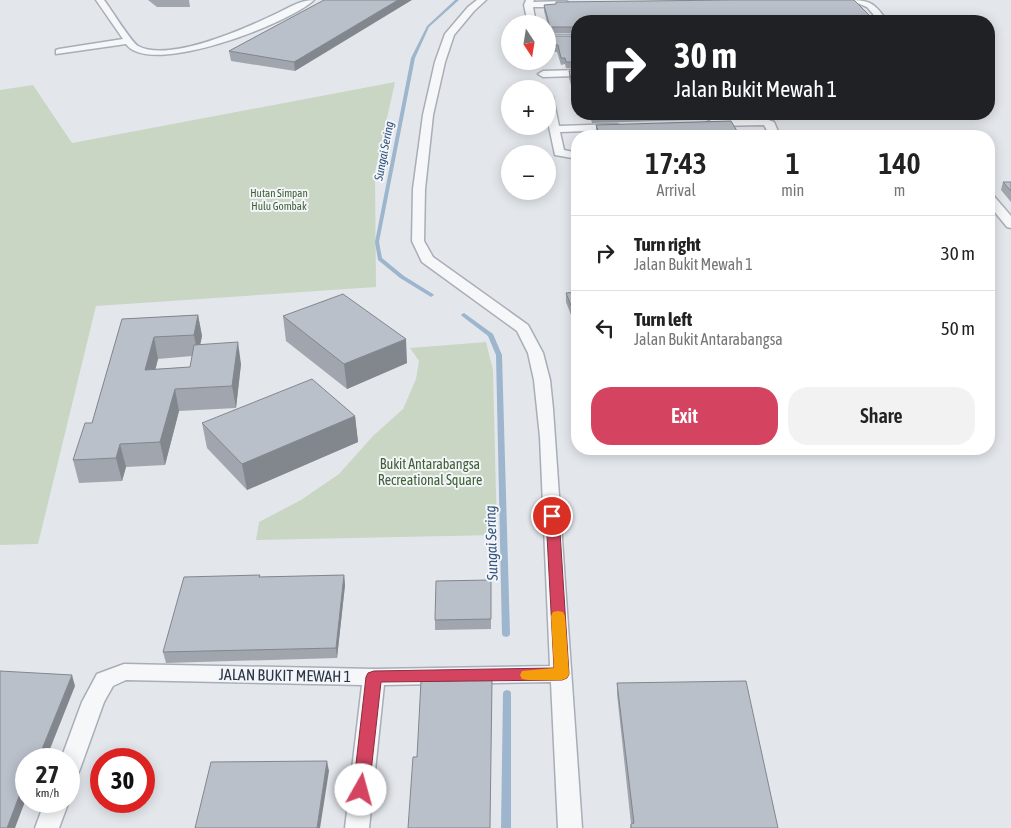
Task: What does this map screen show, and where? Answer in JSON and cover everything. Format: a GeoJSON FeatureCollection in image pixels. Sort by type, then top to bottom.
{"type":"FeatureCollection","features":[{"type":"Feature","properties":{"kind":"street"},"geometry":{"type":"LineString","coordinates":[[100,0],[136,49],[147,51],[191,48],[226,39],[258,27],[310,0]]}},
{"type":"Feature","properties":{"kind":"street"},"geometry":{"type":"LineString","coordinates":[[482,0],[471,9],[450,34],[440,62],[428,115],[421,171],[418,241],[427,259],[523,328],[533,343],[542,382],[548,437],[570,828]]}},
{"type":"Feature","properties":{"kind":"street"},"geometry":{"type":"LineString","coordinates":[[854,0],[870,5],[878,15]]}},
{"type":"Feature","properties":{"kind":"street"},"geometry":{"type":"LineString","coordinates":[[531,15],[529,2],[574,4]]}},
{"type":"Feature","properties":{"kind":"street"},"geometry":{"type":"LineString","coordinates":[[556,38],[571,38]]}},
{"type":"Feature","properties":{"kind":"street"},"geometry":{"type":"LineString","coordinates":[[59,52],[129,41]]}},
{"type":"Feature","properties":{"kind":"street"},"geometry":{"type":"LineString","coordinates":[[542,70],[543,77],[571,74]]}},
{"type":"Feature","properties":{"kind":"street"},"geometry":{"type":"LineString","coordinates":[[556,123],[582,120]]}},
{"type":"Feature","properties":{"kind":"street"},"geometry":{"type":"LineString","coordinates":[[722,120],[766,122],[770,124],[772,130]]}},
{"type":"Feature","properties":{"kind":"street"},"geometry":{"type":"LineString","coordinates":[[556,123],[632,126]]}},
{"type":"Feature","properties":{"kind":"street"},"geometry":{"type":"LineString","coordinates":[[555,135],[559,153],[571,155]]}},
{"type":"Feature","properties":{"kind":"street"},"geometry":{"type":"LineString","coordinates":[[995,205],[1011,224]]}},
{"type":"Feature","properties":{"kind":"street","name":"JALAN BUKIT MEWAH 1"},"geometry":{"type":"LineString","coordinates":[[77,748],[93,702],[105,680],[124,672],[374,677],[562,674]]}},
{"type":"Feature","properties":{"kind":"street"},"geometry":{"type":"LineString","coordinates":[[356,828],[374,677]]}},
{"type":"Feature","properties":{"kind":"street"},"geometry":{"type":"LineString","coordinates":[[47,828],[53,813]]}},
{"type":"Feature","properties":{"kind":"green space","name":"Hutan Simpan Hulu Gombak"},"geometry":{"type":"Polygon","coordinates":[[[395,82],[375,172],[376,287],[96,306],[38,544],[0,545],[0,90],[33,85],[72,143],[395,82]]]}},
{"type":"Feature","properties":{"kind":"green space","name":"Bukit Antarabangsa Recreational Square"},"geometry":{"type":"Polygon","coordinates":[[[486,342],[493,370],[497,535],[256,540],[259,522],[301,500],[339,474],[373,436],[403,409],[416,379],[419,361],[410,348],[486,342]]]}},
{"type":"Feature","properties":{"kind":"building"},"geometry":{"type":"Polygon","coordinates":[[[324,0],[398,0],[294,62],[229,51],[324,0]]]}},
{"type":"Feature","properties":{"kind":"building"},"geometry":{"type":"Polygon","coordinates":[[[854,0],[869,15],[571,15],[571,27],[556,27],[556,15],[547,15],[544,5],[556,4],[556,2],[854,0]]]}},
{"type":"Feature","properties":{"kind":"building"},"geometry":{"type":"Polygon","coordinates":[[[556,36],[571,36],[571,62],[566,62],[565,58],[561,58],[558,45],[556,45],[556,36]]]}},
{"type":"Feature","properties":{"kind":"building"},"geometry":{"type":"Polygon","coordinates":[[[731,121],[736,130],[598,130],[596,125],[731,121]]]}},
{"type":"Feature","properties":{"kind":"building"},"geometry":{"type":"Polygon","coordinates":[[[1003,182],[1011,182],[1011,191],[1003,182]]]}},
{"type":"Feature","properties":{"kind":"building"},"geometry":{"type":"Polygon","coordinates":[[[566,293],[571,293],[571,306],[566,293]]]}},
{"type":"Feature","properties":{"kind":"building"},"geometry":{"type":"Polygon","coordinates":[[[343,294],[406,339],[344,364],[283,316],[343,294]]]}},
{"type":"Feature","properties":{"kind":"building"},"geometry":{"type":"Polygon","coordinates":[[[198,315],[194,335],[154,337],[145,370],[190,367],[194,345],[238,342],[232,386],[175,389],[160,442],[120,444],[116,458],[73,460],[85,423],[92,423],[122,319],[198,315]]]}},
{"type":"Feature","properties":{"kind":"building"},"geometry":{"type":"Polygon","coordinates":[[[312,379],[355,416],[242,464],[202,423],[312,379]]]}},
{"type":"Feature","properties":{"kind":"building"},"geometry":{"type":"Polygon","coordinates":[[[260,575],[259,577],[344,575],[336,648],[163,652],[184,577],[260,575]]]}},
{"type":"Feature","properties":{"kind":"building"},"geometry":{"type":"Polygon","coordinates":[[[491,580],[491,619],[435,620],[436,581],[491,580]]]}},
{"type":"Feature","properties":{"kind":"building"},"geometry":{"type":"Polygon","coordinates":[[[0,671],[72,675],[42,748],[15,748],[15,807],[7,828],[0,828],[0,671]]]}},
{"type":"Feature","properties":{"kind":"building"},"geometry":{"type":"Polygon","coordinates":[[[492,680],[490,828],[408,828],[413,757],[417,757],[421,681],[492,680]]]}},
{"type":"Feature","properties":{"kind":"building"},"geometry":{"type":"Polygon","coordinates":[[[746,681],[778,828],[631,828],[631,824],[634,823],[617,683],[746,681]]]}},
{"type":"Feature","properties":{"kind":"building"},"geometry":{"type":"Polygon","coordinates":[[[327,761],[317,828],[195,828],[211,762],[327,761]]]}},
{"type":"Feature","properties":{"kind":"waterway","name":"Sungai Sering"},"geometry":{"type":"LineString","coordinates":[[431,295],[402,277],[380,259],[377,242],[413,58],[428,27],[457,0]]}},
{"type":"Feature","properties":{"kind":"waterway","name":"Sungai Sering"},"geometry":{"type":"LineString","coordinates":[[464,315],[491,335],[499,355],[506,634]]}},
{"type":"Feature","properties":{"kind":"waterway","name":"Sungai Sering"},"geometry":{"type":"LineString","coordinates":[[506,828],[507,693]]}},
{"type":"Feature","properties":{"kind":"slow traffic"},"geometry":{"type":"LineString","coordinates":[[528,675],[562,674],[558,616]]}},
{"type":"Feature","properties":{"kind":"route"},"geometry":{"type":"LineString","coordinates":[[361,790],[374,677],[562,674],[552,516]]}}]}
